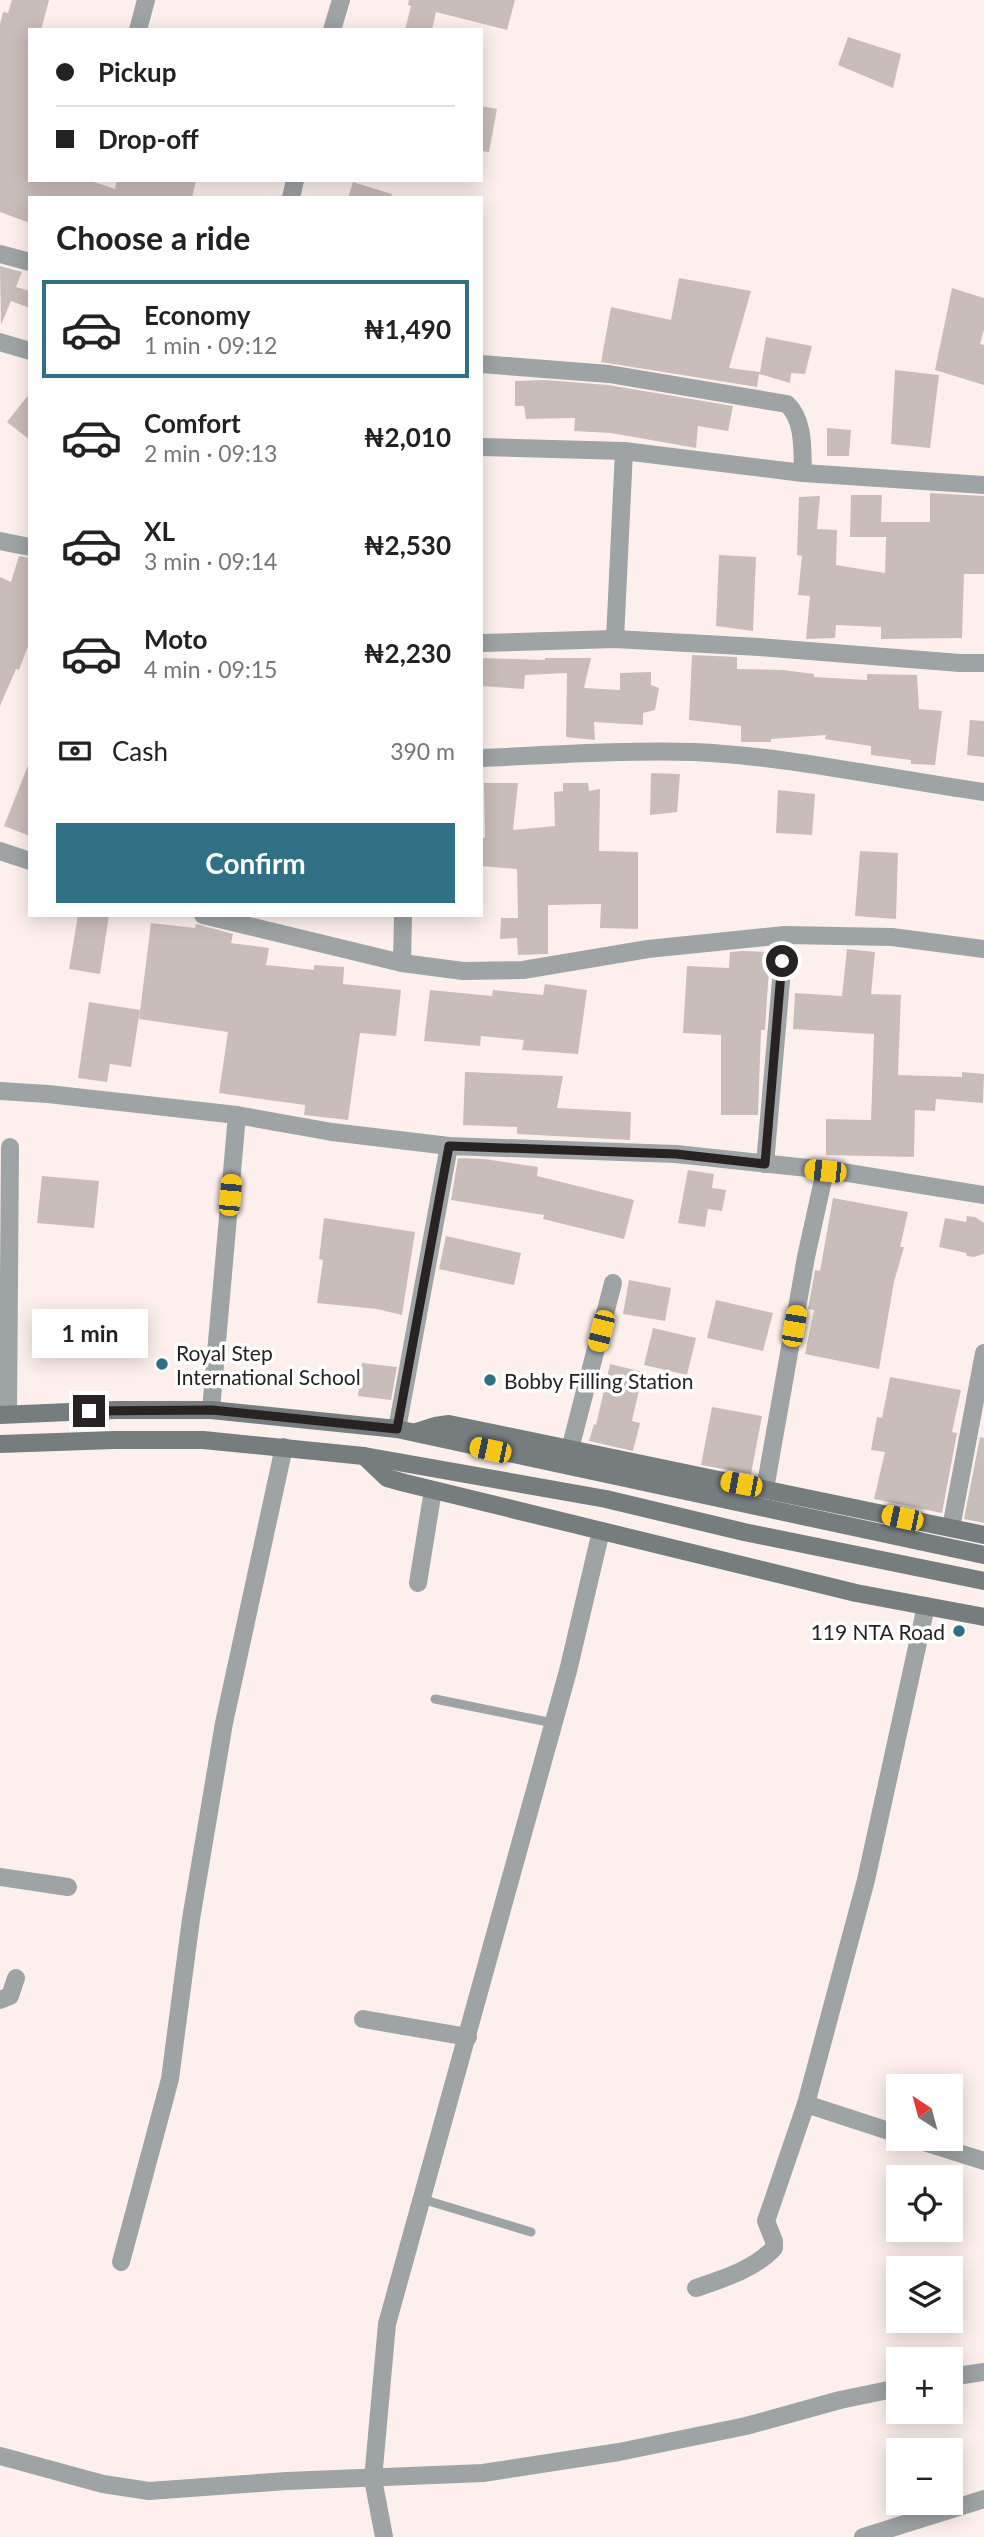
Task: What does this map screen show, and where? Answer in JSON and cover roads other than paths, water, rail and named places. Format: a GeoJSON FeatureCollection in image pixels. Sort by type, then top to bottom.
{"type":"FeatureCollection","features":[{"type":"Feature","properties":{"kind":"main road"},"geometry":{"type":"LineString","coordinates":[[4,1414],[212,1410],[405,1431],[984,1555]]}},
{"type":"Feature","properties":{"kind":"main road"},"geometry":{"type":"LineString","coordinates":[[405,1431],[449,1424],[984,1535]]}},
{"type":"Feature","properties":{"kind":"main road"},"geometry":{"type":"LineString","coordinates":[[0,1444],[203,1440],[364,1456],[606,1499],[768,1537],[984,1581]]}},
{"type":"Feature","properties":{"kind":"main road"},"geometry":{"type":"LineString","coordinates":[[364,1456],[387,1478],[856,1593],[984,1618]]}},
{"type":"Feature","properties":{"kind":"street"},"geometry":{"type":"LineString","coordinates":[[139,28],[146,0]]}},
{"type":"Feature","properties":{"kind":"street"},"geometry":{"type":"LineString","coordinates":[[333,28],[341,0]]}},
{"type":"Feature","properties":{"kind":"street"},"geometry":{"type":"LineString","coordinates":[[0,254],[28,261]]}},
{"type":"Feature","properties":{"kind":"street"},"geometry":{"type":"LineString","coordinates":[[0,342],[28,350]]}},
{"type":"Feature","properties":{"kind":"street"},"geometry":{"type":"LineString","coordinates":[[483,364],[609,374],[787,404],[797,417],[803,473]]}},
{"type":"Feature","properties":{"kind":"street"},"geometry":{"type":"LineString","coordinates":[[483,447],[624,451],[803,473],[984,485]]}},
{"type":"Feature","properties":{"kind":"street"},"geometry":{"type":"LineString","coordinates":[[615,639],[624,451]]}},
{"type":"Feature","properties":{"kind":"street"},"geometry":{"type":"LineString","coordinates":[[0,541],[28,547]]}},
{"type":"Feature","properties":{"kind":"street"},"geometry":{"type":"LineString","coordinates":[[483,643],[615,639],[984,663]]}},
{"type":"Feature","properties":{"kind":"street"},"geometry":{"type":"LineString","coordinates":[[483,758],[695,752],[776,760],[984,792]]}},
{"type":"Feature","properties":{"kind":"street"},"geometry":{"type":"LineString","coordinates":[[0,851],[28,860]]}},
{"type":"Feature","properties":{"kind":"street"},"geometry":{"type":"LineString","coordinates":[[209,917],[402,963],[463,971],[523,970],[648,949],[785,935],[892,937],[984,949]]}},
{"type":"Feature","properties":{"kind":"street"},"geometry":{"type":"LineString","coordinates":[[402,963],[403,917]]}},
{"type":"Feature","properties":{"kind":"street"},"geometry":{"type":"LineString","coordinates":[[765,1164],[785,935]]}},
{"type":"Feature","properties":{"kind":"street"},"geometry":{"type":"LineString","coordinates":[[0,1091],[237,1115],[332,1132],[449,1146],[676,1154],[825,1171],[984,1195]]}},
{"type":"Feature","properties":{"kind":"street"},"geometry":{"type":"LineString","coordinates":[[212,1410],[237,1115]]}},
{"type":"Feature","properties":{"kind":"street"},"geometry":{"type":"LineString","coordinates":[[405,1431],[449,1146]]}},
{"type":"Feature","properties":{"kind":"street"},"geometry":{"type":"LineString","coordinates":[[4,1414],[10,1147]]}},
{"type":"Feature","properties":{"kind":"street"},"geometry":{"type":"LineString","coordinates":[[765,1489],[806,1257],[825,1171]]}},
{"type":"Feature","properties":{"kind":"street"},"geometry":{"type":"LineString","coordinates":[[570,1449],[613,1283]]}},
{"type":"Feature","properties":{"kind":"street"},"geometry":{"type":"LineString","coordinates":[[951,1528],[984,1353]]}},
{"type":"Feature","properties":{"kind":"street"},"geometry":{"type":"LineString","coordinates":[[121,2262],[170,2079],[191,1919],[224,1723],[284,1447]]}},
{"type":"Feature","properties":{"kind":"street"},"geometry":{"type":"LineString","coordinates":[[418,1583],[433,1490]]}},
{"type":"Feature","properties":{"kind":"street"},"geometry":{"type":"LineString","coordinates":[[384,2537],[373,2479],[387,2325],[553,1723],[601,1531]]}},
{"type":"Feature","properties":{"kind":"street"},"geometry":{"type":"LineString","coordinates":[[696,2288],[743,2270],[767,2256],[774,2248],[766,2221],[806,2104],[866,1880],[926,1606]]}},
{"type":"Feature","properties":{"kind":"street"},"geometry":{"type":"LineString","coordinates":[[0,1877],[68,1887]]}},
{"type":"Feature","properties":{"kind":"street"},"geometry":{"type":"LineString","coordinates":[[0,2000],[10,1996],[16,1978]]}},
{"type":"Feature","properties":{"kind":"street"},"geometry":{"type":"LineString","coordinates":[[363,2020],[468,2037]]}},
{"type":"Feature","properties":{"kind":"street"},"geometry":{"type":"LineString","coordinates":[[806,2104],[886,2130]]}},
{"type":"Feature","properties":{"kind":"street"},"geometry":{"type":"LineString","coordinates":[[952,2151],[984,2161]]}},
{"type":"Feature","properties":{"kind":"street"},"geometry":{"type":"LineString","coordinates":[[963,2375],[984,2372]]}},
{"type":"Feature","properties":{"kind":"street"},"geometry":{"type":"LineString","coordinates":[[0,2456],[103,2484],[149,2491],[287,2481],[483,2473],[619,2452],[746,2426],[886,2390]]}},
{"type":"Feature","properties":{"kind":"street"},"geometry":{"type":"LineString","coordinates":[[863,2537],[984,2499]]}},
{"type":"Feature","properties":{"kind":"lane"},"geometry":{"type":"LineString","coordinates":[[435,1699],[553,1723]]}},
{"type":"Feature","properties":{"kind":"lane"},"geometry":{"type":"LineString","coordinates":[[422,2199],[531,2232]]}},
{"type":"Feature","properties":{"kind":"place","name":"Royal Step International School"},"geometry":{"type":"Point","coordinates":[162,1364]}},
{"type":"Feature","properties":{"kind":"place","name":"Bobby Filling Station"},"geometry":{"type":"Point","coordinates":[490,1380]}},
{"type":"Feature","properties":{"kind":"place","name":"119 NTA Road"},"geometry":{"type":"Point","coordinates":[959,1631]}}]}
